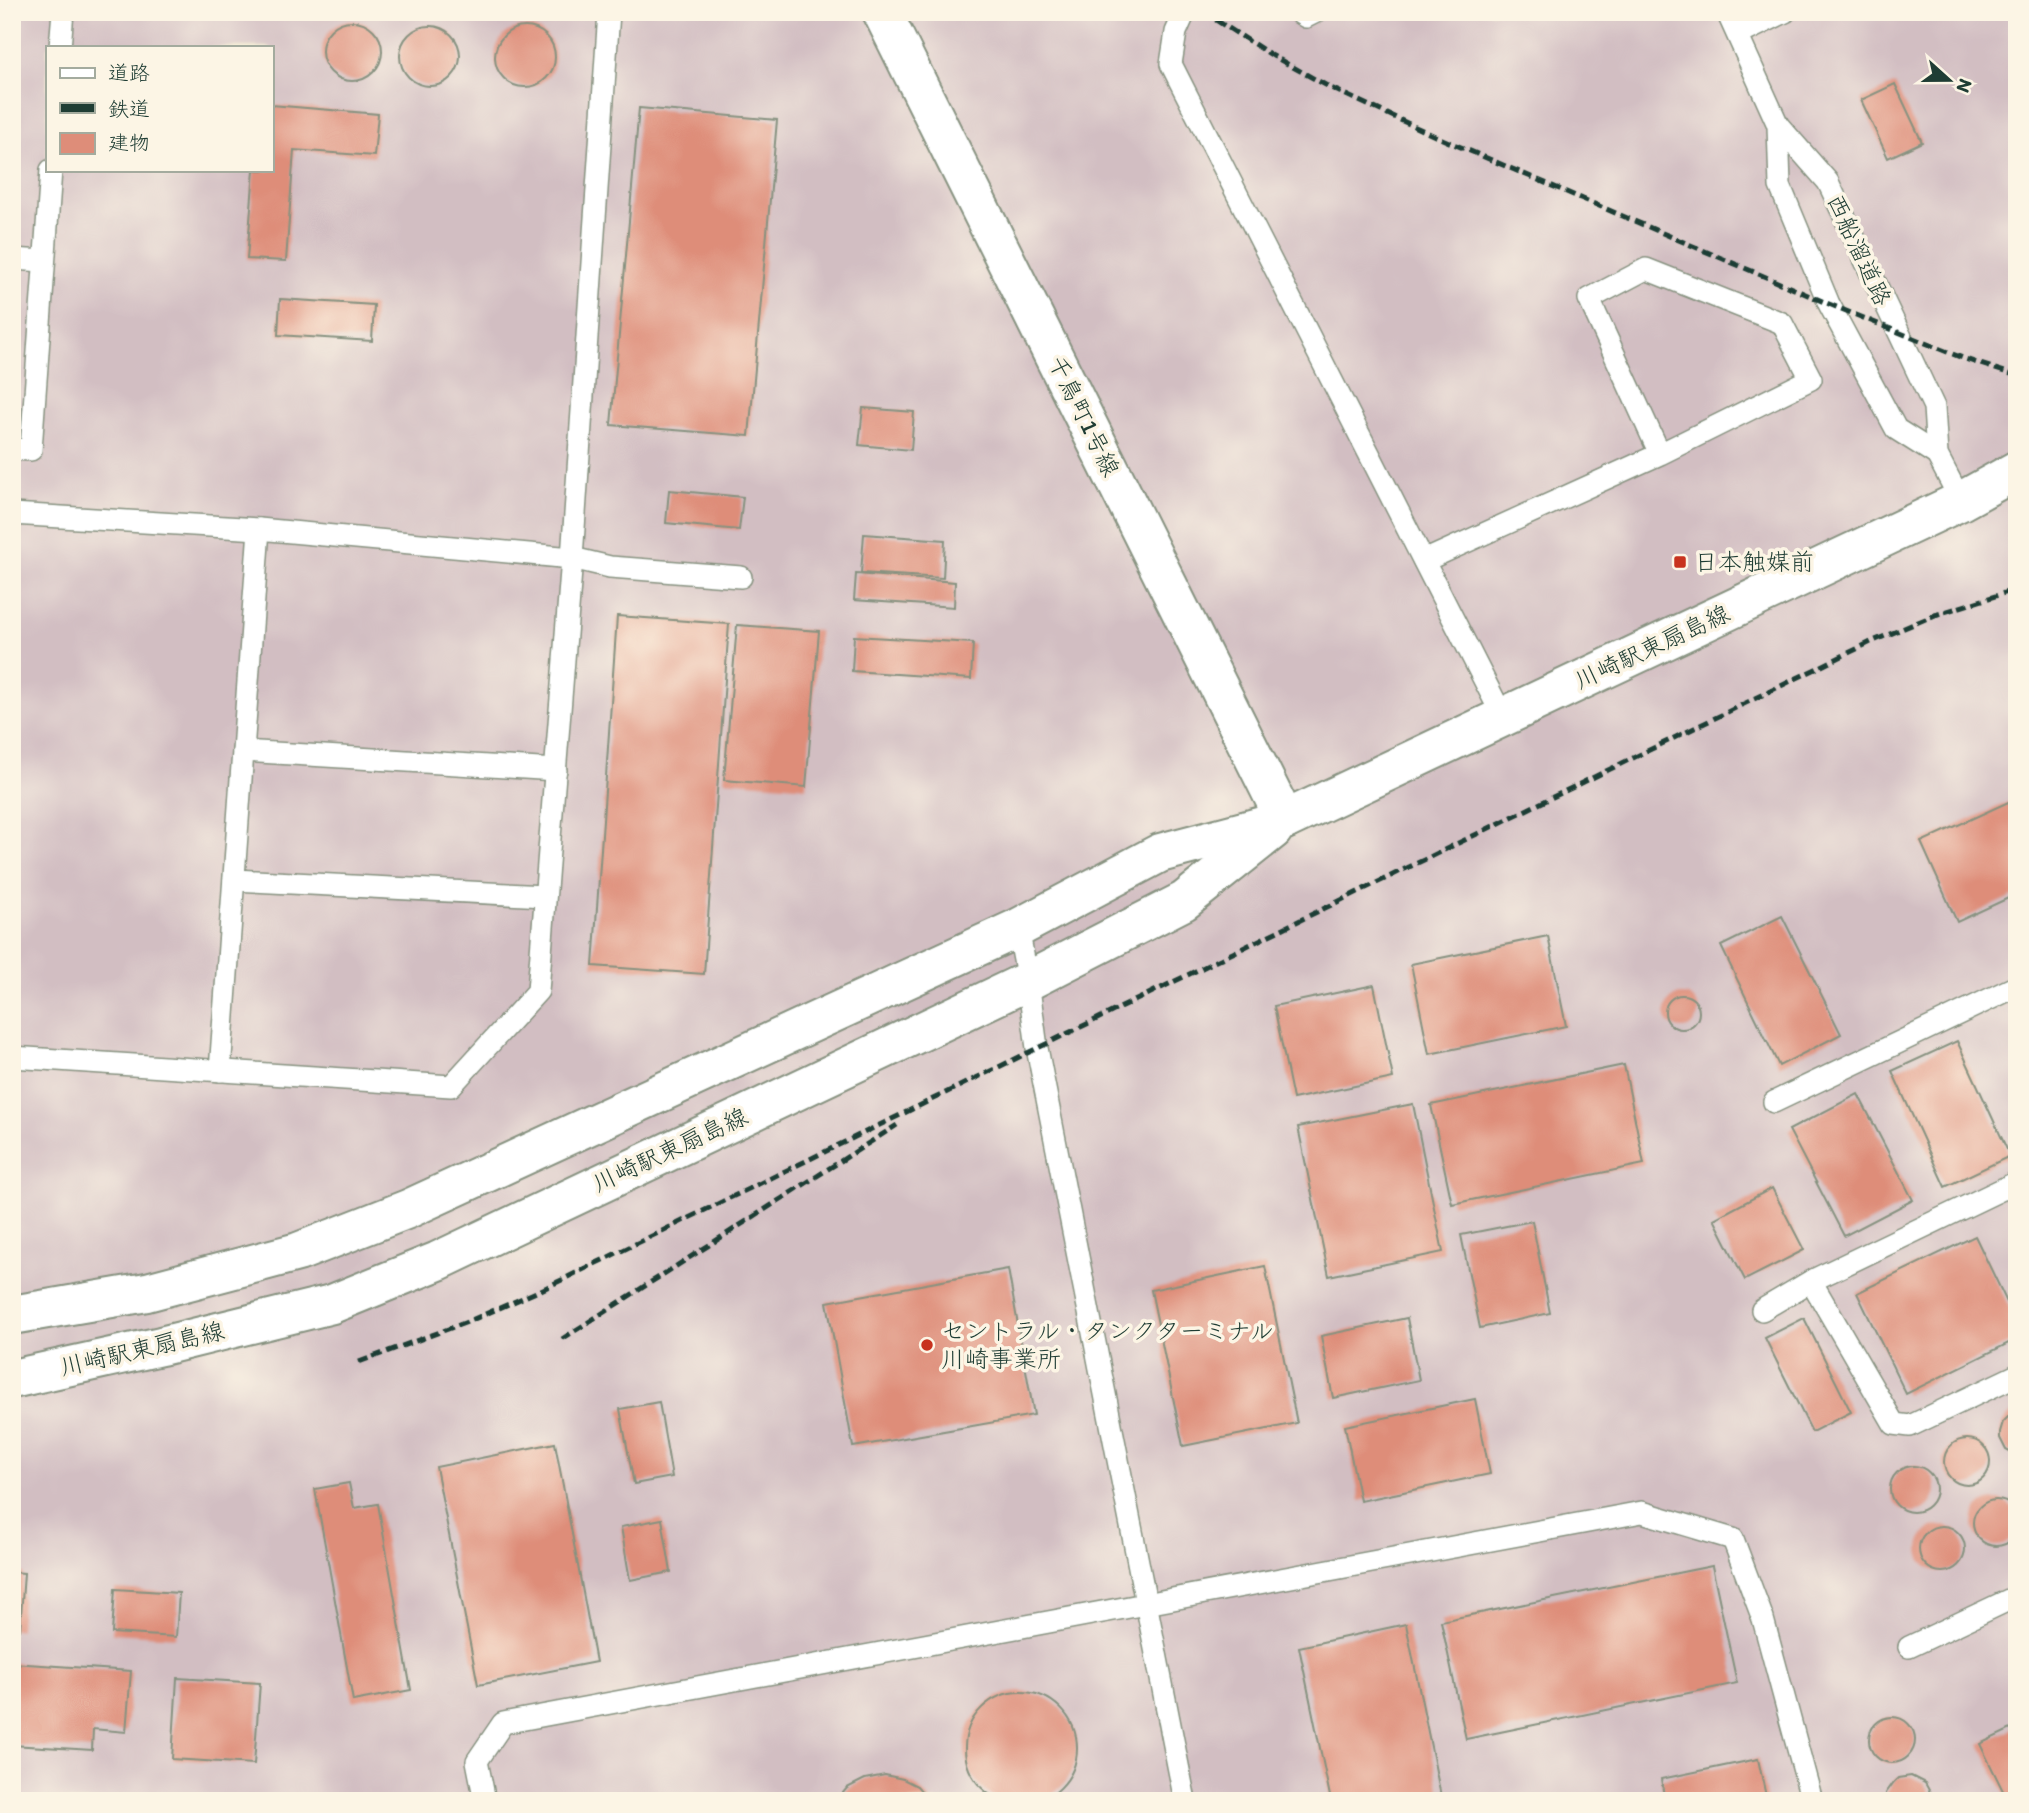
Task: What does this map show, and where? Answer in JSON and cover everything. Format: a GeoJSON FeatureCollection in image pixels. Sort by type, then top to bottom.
{"type":"FeatureCollection","features":[{"type":"Feature","properties":{"kind":"street","name":"千鳥町1号線"},"geometry":{"type":"LineString","coordinates":[[882,12],[1285,820]]}},
{"type":"Feature","properties":{"kind":"street","name":"川崎駅東扇島線"},"geometry":{"type":"LineString","coordinates":[[12,1315],[147,1292],[298,1252],[408,1209],[1018,928],[1160,853],[1285,820],[1961,501],[2017,470]]}},
{"type":"Feature","properties":{"kind":"street","name":"川崎駅東扇島線"},"geometry":{"type":"LineString","coordinates":[[12,1378],[161,1346],[332,1304],[438,1261],[1028,981],[1184,901],[1285,820]]}},
{"type":"Feature","properties":{"kind":"lane"},"geometry":{"type":"LineString","coordinates":[[60,46],[63,12]]}},
{"type":"Feature","properties":{"kind":"lane"},"geometry":{"type":"LineString","coordinates":[[12,1057],[451,1086],[538,991],[572,558],[609,12]]}},
{"type":"Feature","properties":{"kind":"lane"},"geometry":{"type":"LineString","coordinates":[[1185,12],[1176,32],[1171,64],[1503,717]]}},
{"type":"Feature","properties":{"kind":"lane"},"geometry":{"type":"LineString","coordinates":[[1297,12],[1306,17],[1316,12]]}},
{"type":"Feature","properties":{"kind":"lane","name":"西船溜道路"},"geometry":{"type":"LineString","coordinates":[[1727,12],[1779,125],[1828,182],[1934,407],[1937,455],[1961,501]]}},
{"type":"Feature","properties":{"kind":"lane"},"geometry":{"type":"LineString","coordinates":[[1738,36],[1785,12]]}},
{"type":"Feature","properties":{"kind":"lane"},"geometry":{"type":"LineString","coordinates":[[1779,125],[1780,186],[1829,304],[1896,429],[1937,455]]}},
{"type":"Feature","properties":{"kind":"lane"},"geometry":{"type":"LineString","coordinates":[[12,449],[31,450],[51,172]]}},
{"type":"Feature","properties":{"kind":"lane"},"geometry":{"type":"LineString","coordinates":[[12,258],[44,261]]}},
{"type":"Feature","properties":{"kind":"lane"},"geometry":{"type":"LineString","coordinates":[[1424,561],[1660,454],[1811,379],[1782,323],[1646,270],[1589,299],[1660,454]]}},
{"type":"Feature","properties":{"kind":"lane"},"geometry":{"type":"LineString","coordinates":[[12,514],[259,529],[572,558],[610,567],[741,578]]}},
{"type":"Feature","properties":{"kind":"lane"},"geometry":{"type":"LineString","coordinates":[[220,1071],[259,529]]}},
{"type":"Feature","properties":{"kind":"lane"},"geometry":{"type":"LineString","coordinates":[[243,751],[555,770]]}},
{"type":"Feature","properties":{"kind":"lane"},"geometry":{"type":"LineString","coordinates":[[234,880],[545,896]]}},
{"type":"Feature","properties":{"kind":"lane"},"geometry":{"type":"LineString","coordinates":[[1018,928],[1037,1048],[1185,1801]]}},
{"type":"Feature","properties":{"kind":"lane"},"geometry":{"type":"LineString","coordinates":[[1774,1102],[2017,986]]}},
{"type":"Feature","properties":{"kind":"lane"},"geometry":{"type":"LineString","coordinates":[[1762,1310],[1811,1281],[2017,1182]]}},
{"type":"Feature","properties":{"kind":"lane"},"geometry":{"type":"LineString","coordinates":[[1811,1281],[1895,1424],[1910,1426],[2017,1375]]}},
{"type":"Feature","properties":{"kind":"lane"},"geometry":{"type":"LineString","coordinates":[[485,1801],[477,1760],[503,1723],[1642,1512],[1733,1539],[1763,1619],[1812,1801]]}},
{"type":"Feature","properties":{"kind":"lane"},"geometry":{"type":"LineString","coordinates":[[1909,1647],[2017,1596]]}},
{"type":"Feature","properties":{"kind":"shaded area"},"geometry":{"type":"Polygon","coordinates":[[[12,12],[2017,12],[2017,1801],[12,1801],[12,12]]]}},
{"type":"Feature","properties":{"kind":"building"},"geometry":{"type":"Polygon","coordinates":[[[352,21],[369,26],[377,34],[382,51],[377,68],[369,76],[352,81],[335,76],[327,68],[322,51],[327,34],[335,26],[352,21]]]}},
{"type":"Feature","properties":{"kind":"building"},"geometry":{"type":"Polygon","coordinates":[[[430,26],[447,31],[455,39],[460,56],[455,73],[447,81],[430,86],[413,81],[405,73],[400,56],[405,39],[413,31],[430,26]]]}},
{"type":"Feature","properties":{"kind":"building"},"geometry":{"type":"Polygon","coordinates":[[[525,27],[546,36],[555,57],[546,78],[525,87],[504,78],[495,57],[504,36],[525,27]]]}},
{"type":"Feature","properties":{"kind":"building"},"geometry":{"type":"Polygon","coordinates":[[[1895,84],[1922,142],[1888,158],[1861,100],[1895,84]]]}},
{"type":"Feature","properties":{"kind":"building"},"geometry":{"type":"Polygon","coordinates":[[[273,105],[378,114],[374,156],[294,150],[286,261],[247,259],[254,172],[273,172],[273,105]]]}},
{"type":"Feature","properties":{"kind":"building"},"geometry":{"type":"Polygon","coordinates":[[[639,108],[777,120],[749,436],[611,425],[639,108]]]}},
{"type":"Feature","properties":{"kind":"building"},"geometry":{"type":"Polygon","coordinates":[[[280,299],[374,305],[372,341],[278,335],[280,299]]]}},
{"type":"Feature","properties":{"kind":"building"},"geometry":{"type":"Polygon","coordinates":[[[863,408],[914,412],[911,450],[859,445],[863,408]]]}},
{"type":"Feature","properties":{"kind":"building"},"geometry":{"type":"Polygon","coordinates":[[[669,490],[743,497],[739,530],[666,523],[669,490]]]}},
{"type":"Feature","properties":{"kind":"building"},"geometry":{"type":"Polygon","coordinates":[[[864,534],[945,540],[943,578],[861,573],[864,534]]]}},
{"type":"Feature","properties":{"kind":"building"},"geometry":{"type":"Polygon","coordinates":[[[856,574],[955,582],[954,607],[854,600],[856,574]]]}},
{"type":"Feature","properties":{"kind":"building"},"geometry":{"type":"Polygon","coordinates":[[[617,616],[729,624],[704,974],[593,966],[617,616]]]}},
{"type":"Feature","properties":{"kind":"building"},"geometry":{"type":"Polygon","coordinates":[[[737,625],[819,631],[806,787],[724,780],[737,625]]]}},
{"type":"Feature","properties":{"kind":"building"},"geometry":{"type":"Polygon","coordinates":[[[854,636],[973,643],[971,679],[852,671],[854,636]]]}},
{"type":"Feature","properties":{"kind":"building"},"geometry":{"type":"Polygon","coordinates":[[[2017,798],[2017,894],[1957,922],[1921,842],[2017,798]]]}},
{"type":"Feature","properties":{"kind":"building"},"geometry":{"type":"Polygon","coordinates":[[[1782,916],[1841,1034],[1779,1066],[1721,946],[1782,916]]]}},
{"type":"Feature","properties":{"kind":"building"},"geometry":{"type":"Polygon","coordinates":[[[1548,936],[1566,1026],[1429,1054],[1411,964],[1548,936]]]}},
{"type":"Feature","properties":{"kind":"building"},"geometry":{"type":"Polygon","coordinates":[[[1374,985],[1393,1078],[1293,1099],[1274,1006],[1374,985]]]}},
{"type":"Feature","properties":{"kind":"building"},"geometry":{"type":"Polygon","coordinates":[[[1682,995],[1694,1000],[1699,1012],[1694,1024],[1682,1029],[1670,1024],[1665,1012],[1670,1000],[1682,995]]]}},
{"type":"Feature","properties":{"kind":"building"},"geometry":{"type":"Polygon","coordinates":[[[1957,1041],[2010,1156],[1945,1187],[1892,1071],[1957,1041]]]}},
{"type":"Feature","properties":{"kind":"building"},"geometry":{"type":"Polygon","coordinates":[[[1624,1065],[1644,1164],[1452,1204],[1431,1105],[1624,1065]]]}},
{"type":"Feature","properties":{"kind":"building"},"geometry":{"type":"Polygon","coordinates":[[[1858,1094],[1913,1200],[1844,1236],[1789,1130],[1858,1094]]]}},
{"type":"Feature","properties":{"kind":"building"},"geometry":{"type":"Polygon","coordinates":[[[1413,1104],[1443,1252],[1329,1276],[1298,1127],[1413,1104]]]}},
{"type":"Feature","properties":{"kind":"building"},"geometry":{"type":"Polygon","coordinates":[[[1772,1188],[1804,1250],[1745,1280],[1714,1219],[1772,1188]]]}},
{"type":"Feature","properties":{"kind":"building"},"geometry":{"type":"Polygon","coordinates":[[[1532,1221],[1550,1313],[1480,1328],[1461,1235],[1532,1221]]]}},
{"type":"Feature","properties":{"kind":"building"},"geometry":{"type":"Polygon","coordinates":[[[1975,1236],[2017,1323],[2017,1339],[1906,1394],[1857,1293],[1975,1236]]]}},
{"type":"Feature","properties":{"kind":"building"},"geometry":{"type":"Polygon","coordinates":[[[1265,1266],[1297,1423],[1183,1446],[1151,1290],[1265,1266]]]}},
{"type":"Feature","properties":{"kind":"building"},"geometry":{"type":"Polygon","coordinates":[[[1008,1269],[1034,1415],[853,1447],[827,1302],[1008,1269]]]}},
{"type":"Feature","properties":{"kind":"building"},"geometry":{"type":"Polygon","coordinates":[[[1407,1318],[1419,1380],[1333,1398],[1321,1336],[1407,1318]]]}},
{"type":"Feature","properties":{"kind":"building"},"geometry":{"type":"Polygon","coordinates":[[[1804,1318],[1851,1412],[1812,1432],[1765,1338],[1804,1318]]]}},
{"type":"Feature","properties":{"kind":"building"},"geometry":{"type":"Polygon","coordinates":[[[1475,1399],[1490,1474],[1360,1501],[1345,1426],[1475,1399]]]}},
{"type":"Feature","properties":{"kind":"building"},"geometry":{"type":"Polygon","coordinates":[[[659,1402],[672,1477],[634,1484],[620,1409],[659,1402]]]}},
{"type":"Feature","properties":{"kind":"building"},"geometry":{"type":"Polygon","coordinates":[[[2017,1412],[2017,1456],[2006,1450],[2000,1432],[2003,1422],[2017,1412]]]}},
{"type":"Feature","properties":{"kind":"building"},"geometry":{"type":"Polygon","coordinates":[[[1967,1439],[1983,1446],[1990,1462],[1983,1478],[1967,1485],[1951,1478],[1944,1462],[1951,1446],[1967,1439]]]}},
{"type":"Feature","properties":{"kind":"building"},"geometry":{"type":"Polygon","coordinates":[[[555,1443],[596,1662],[478,1685],[436,1467],[555,1443]]]}},
{"type":"Feature","properties":{"kind":"building"},"geometry":{"type":"Polygon","coordinates":[[[1913,1466],[1929,1473],[1936,1489],[1929,1505],[1913,1512],[1897,1505],[1890,1489],[1897,1473],[1913,1466]]]}},
{"type":"Feature","properties":{"kind":"building"},"geometry":{"type":"Polygon","coordinates":[[[349,1483],[354,1508],[378,1504],[411,1690],[353,1701],[315,1489],[349,1483]]]}},
{"type":"Feature","properties":{"kind":"building"},"geometry":{"type":"Polygon","coordinates":[[[1996,1500],[2012,1507],[2019,1523],[2012,1539],[1996,1546],[1980,1539],[1973,1523],[1980,1507],[1996,1500]]]}},
{"type":"Feature","properties":{"kind":"building"},"geometry":{"type":"Polygon","coordinates":[[[662,1519],[671,1572],[630,1580],[621,1527],[662,1519]]]}},
{"type":"Feature","properties":{"kind":"building"},"geometry":{"type":"Polygon","coordinates":[[[1942,1526],[1958,1533],[1965,1549],[1958,1565],[1942,1572],[1926,1565],[1919,1549],[1926,1533],[1942,1526]]]}},
{"type":"Feature","properties":{"kind":"building"},"geometry":{"type":"Polygon","coordinates":[[[1712,1566],[1737,1683],[1466,1739],[1441,1621],[1712,1566]]]}},
{"type":"Feature","properties":{"kind":"building"},"geometry":{"type":"Polygon","coordinates":[[[12,1572],[24,1573],[20,1630],[12,1630],[12,1572]]]}},
{"type":"Feature","properties":{"kind":"building"},"geometry":{"type":"Polygon","coordinates":[[[115,1589],[179,1593],[176,1637],[112,1633],[115,1589]]]}},
{"type":"Feature","properties":{"kind":"building"},"geometry":{"type":"Polygon","coordinates":[[[1406,1624],[1442,1801],[1331,1801],[1299,1647],[1406,1624]]]}},
{"type":"Feature","properties":{"kind":"building"},"geometry":{"type":"Polygon","coordinates":[[[12,1663],[131,1671],[126,1732],[93,1729],[92,1750],[12,1745],[12,1663]]]}},
{"type":"Feature","properties":{"kind":"building"},"geometry":{"type":"Polygon","coordinates":[[[177,1678],[260,1683],[254,1764],[172,1759],[177,1678]]]}},
{"type":"Feature","properties":{"kind":"building"},"geometry":{"type":"Polygon","coordinates":[[[1021,1692],[1042,1697],[1060,1709],[1072,1727],[1077,1748],[1072,1769],[1060,1787],[1042,1799],[1021,1804],[1000,1799],[982,1787],[970,1769],[965,1748],[970,1727],[982,1709],[1000,1697],[1021,1692]]]}},
{"type":"Feature","properties":{"kind":"building"},"geometry":{"type":"Polygon","coordinates":[[[1892,1717],[1908,1724],[1915,1740],[1908,1756],[1892,1763],[1876,1756],[1869,1740],[1876,1724],[1892,1717]]]}},
{"type":"Feature","properties":{"kind":"building"},"geometry":{"type":"Polygon","coordinates":[[[2017,1726],[2017,1801],[2008,1801],[1980,1744],[2017,1726]]]}},
{"type":"Feature","properties":{"kind":"building"},"geometry":{"type":"Polygon","coordinates":[[[1758,1759],[1767,1801],[1665,1801],[1661,1779],[1758,1759]]]}},
{"type":"Feature","properties":{"kind":"building"},"geometry":{"type":"Polygon","coordinates":[[[885,1775],[917,1786],[930,1801],[836,1801],[847,1788],[865,1779],[885,1775]]]}},
{"type":"Feature","properties":{"kind":"building"},"geometry":{"type":"Polygon","coordinates":[[[1911,1776],[1925,1783],[1931,1801],[1886,1801],[1886,1793],[1898,1778],[1911,1776]]]}},
{"type":"Feature","properties":{"kind":"railway"},"geometry":{"type":"LineString","coordinates":[[1203,12],[1331,88],[1435,136],[1829,304],[1965,359],[2017,376]]}},
{"type":"Feature","properties":{"kind":"railway"},"geometry":{"type":"LineString","coordinates":[[359,1362],[467,1322],[541,1290],[1871,642],[1935,615],[2017,589]]}},
{"type":"Feature","properties":{"kind":"railway"},"geometry":{"type":"LineString","coordinates":[[562,1339],[897,1125]]}},
{"type":"Feature","properties":{"kind":"place","name":"日本触媒前"},"geometry":{"type":"Point","coordinates":[1680,562]}},
{"type":"Feature","properties":{"kind":"place","name":"セントラル・タンクターミナル 川崎事業所"},"geometry":{"type":"Point","coordinates":[927,1345]}}]}
